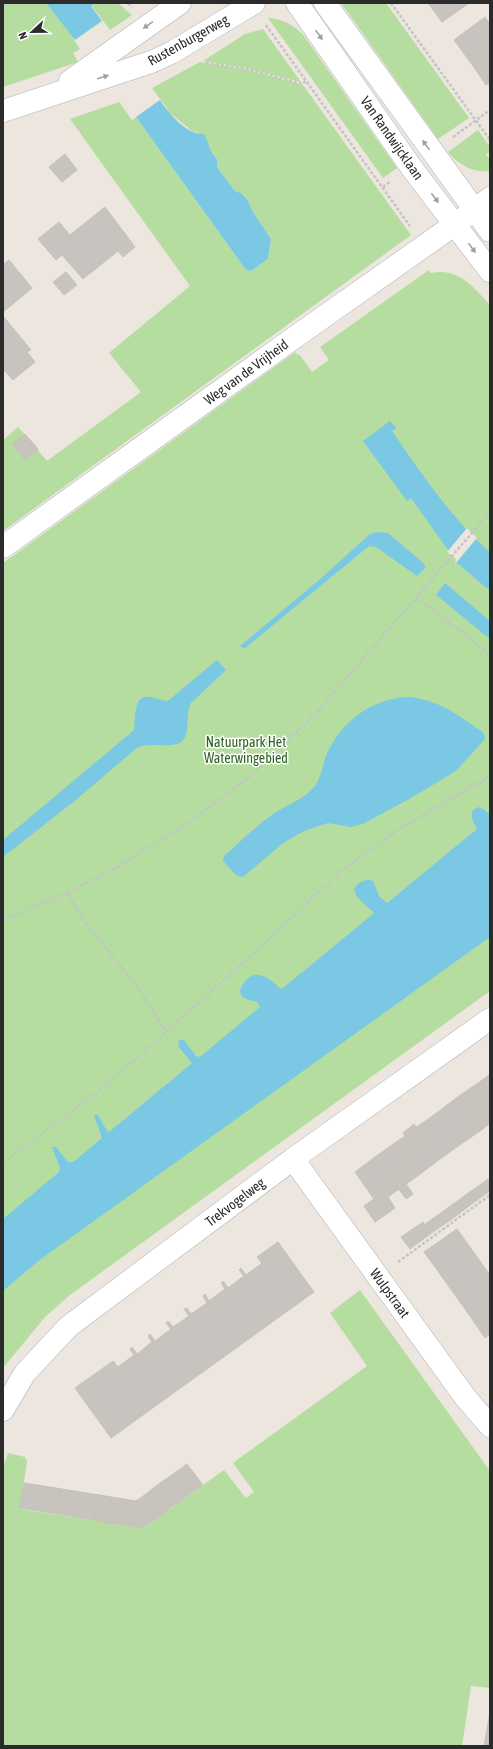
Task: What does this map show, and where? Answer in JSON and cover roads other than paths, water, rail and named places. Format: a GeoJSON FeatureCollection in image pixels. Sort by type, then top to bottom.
{"type":"FeatureCollection","features":[{"type":"Feature","properties":{"kind":"street","name":"Rustenburgerweg"},"geometry":{"type":"LineString","coordinates":[[52,94],[180,3]]}},
{"type":"Feature","properties":{"kind":"street","name":"Rustenburgerweg"},"geometry":{"type":"LineString","coordinates":[[3,111],[151,62],[189,42],[254,3]]}},
{"type":"Feature","properties":{"kind":"street","name":"Van Randwijcklaan"},"geometry":{"type":"LineString","coordinates":[[297,3],[412,167],[454,225],[490,271]]}},
{"type":"Feature","properties":{"kind":"street","name":"Van Randwijcklaan"},"geometry":{"type":"LineString","coordinates":[[325,3],[482,204],[490,231]]}},
{"type":"Feature","properties":{"kind":"street","name":"Weg van de Vrijheid"},"geometry":{"type":"LineString","coordinates":[[3,547],[482,204]]}},
{"type":"Feature","properties":{"kind":"street","name":"Trekvogelweg"},"geometry":{"type":"LineString","coordinates":[[3,1410],[26,1373],[69,1326],[293,1159],[490,1018]]}},
{"type":"Feature","properties":{"kind":"street","name":"Wulpstraat"},"geometry":{"type":"LineString","coordinates":[[293,1159],[465,1397],[490,1426]]}},
{"type":"Feature","properties":{"kind":"water"},"geometry":{"type":"Polygon","coordinates":[[[46,3],[94,3],[91,6],[102,21],[75,40],[46,3]]]}},
{"type":"Feature","properties":{"kind":"water"},"geometry":{"type":"Polygon","coordinates":[[[160,100],[179,123],[191,131],[204,134],[214,156],[217,159],[217,167],[235,191],[241,193],[247,199],[253,212],[271,239],[268,259],[251,271],[246,270],[136,117],[160,100]]]}},
{"type":"Feature","properties":{"kind":"water"},"geometry":{"type":"Polygon","coordinates":[[[390,421],[396,428],[392,431],[437,494],[462,525],[490,552],[490,591],[456,562],[458,559],[448,550],[411,498],[407,501],[363,441],[390,421]]]}},
{"type":"Feature","properties":{"kind":"water"},"geometry":{"type":"Polygon","coordinates":[[[377,532],[388,533],[426,567],[417,576],[376,547],[369,546],[244,649],[240,646],[319,580],[370,534],[377,532]]]}},
{"type":"Feature","properties":{"kind":"water"},"geometry":{"type":"Polygon","coordinates":[[[445,583],[490,621],[490,639],[436,595],[445,583]]]}},
{"type":"Feature","properties":{"kind":"water"},"geometry":{"type":"Polygon","coordinates":[[[217,660],[226,670],[191,703],[186,735],[183,740],[178,744],[149,745],[137,748],[72,803],[3,857],[3,840],[134,730],[136,707],[142,698],[156,698],[163,701],[169,700],[217,660]]]}},
{"type":"Feature","properties":{"kind":"water"},"geometry":{"type":"Polygon","coordinates":[[[405,697],[417,698],[437,704],[447,709],[484,733],[485,739],[456,771],[411,798],[363,824],[351,827],[328,823],[304,831],[283,843],[243,877],[237,876],[223,861],[224,856],[266,819],[310,792],[318,780],[326,756],[332,744],[348,723],[368,708],[392,699],[405,697]]]}},
{"type":"Feature","properties":{"kind":"water"},"geometry":{"type":"Polygon","coordinates":[[[479,807],[490,815],[490,937],[41,1259],[3,1291],[3,1219],[59,1172],[60,1168],[52,1147],[56,1147],[68,1162],[73,1162],[102,1138],[94,1115],[98,1115],[109,1132],[192,1063],[178,1046],[179,1040],[184,1040],[196,1056],[200,1057],[260,1007],[257,1002],[244,998],[241,994],[240,990],[249,977],[259,975],[270,980],[281,989],[283,988],[374,913],[357,897],[354,889],[358,884],[365,880],[373,881],[379,896],[387,903],[477,829],[473,822],[472,815],[473,810],[479,807]]]}},
{"type":"Feature","properties":{"kind":"park label","name":"Natuurpark Het Waterwingebied"},"geometry":{"type":"Point","coordinates":[246,750]}}]}
